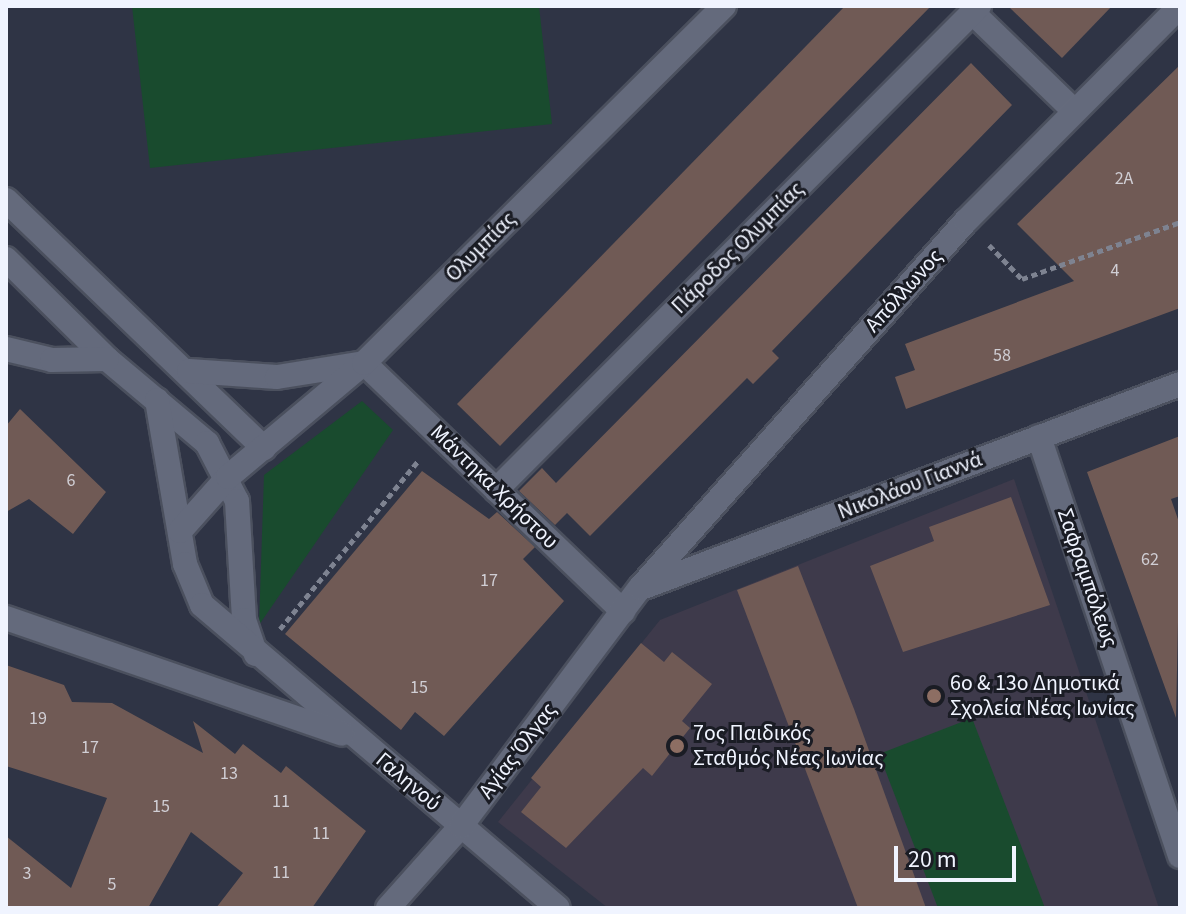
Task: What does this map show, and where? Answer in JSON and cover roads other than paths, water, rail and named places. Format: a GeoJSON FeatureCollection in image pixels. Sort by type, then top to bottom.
{"type":"FeatureCollection","features":[{"type":"Feature","properties":{"kind":"street","name":"Ολυμπίας"},"geometry":{"type":"LineString","coordinates":[[228,477],[364,363],[724,6]]}},
{"type":"Feature","properties":{"kind":"street","name":"Απόλλωνος"},"geometry":{"type":"LineString","coordinates":[[640,588],[966,221],[1180,6]]}},
{"type":"Feature","properties":{"kind":"street"},"geometry":{"type":"LineString","coordinates":[[976,10],[1074,111]]}},
{"type":"Feature","properties":{"kind":"street","name":"Πάροδος Ολυμπίας"},"geometry":{"type":"LineString","coordinates":[[496,490],[976,10]]}},
{"type":"Feature","properties":{"kind":"street"},"geometry":{"type":"LineString","coordinates":[[6,200],[189,371],[264,448]]}},
{"type":"Feature","properties":{"kind":"street"},"geometry":{"type":"LineString","coordinates":[[6,259],[107,359],[207,443],[228,477],[237,501],[244,620],[257,657]]}},
{"type":"Feature","properties":{"kind":"street"},"geometry":{"type":"LineString","coordinates":[[6,349],[52,360],[107,359]]}},
{"type":"Feature","properties":{"kind":"street"},"geometry":{"type":"LineString","coordinates":[[189,371],[277,377],[364,363]]}},
{"type":"Feature","properties":{"kind":"street","name":"Μάντηκα Χρήστου"},"geometry":{"type":"LineString","coordinates":[[364,363],[623,611]]}},
{"type":"Feature","properties":{"kind":"street","name":"Νικολάου Γιαννά"},"geometry":{"type":"LineString","coordinates":[[640,588],[1180,384]]}},
{"type":"Feature","properties":{"kind":"street","name":"Γαληνού"},"geometry":{"type":"LineString","coordinates":[[157,400],[180,531],[202,605],[257,657],[558,908]]}},
{"type":"Feature","properties":{"kind":"street","name":"Σαφραμπόλεως"},"geometry":{"type":"LineString","coordinates":[[1039,437],[1180,856]]}},
{"type":"Feature","properties":{"kind":"street"},"geometry":{"type":"LineString","coordinates":[[180,531],[228,477]]}},
{"type":"Feature","properties":{"kind":"street","name":"Αγίας Όλγας"},"geometry":{"type":"LineString","coordinates":[[388,908],[461,826],[640,588]]}},
{"type":"Feature","properties":{"kind":"street"},"geometry":{"type":"LineString","coordinates":[[6,618],[356,738]]}},
{"type":"Feature","properties":{"kind":"place","name":"6ο & 13ο Δημοτικά Σχολεία Νέας Ιωνίας"},"geometry":{"type":"Point","coordinates":[934,696]}},
{"type":"Feature","properties":{"kind":"place","name":"7ος Παιδικός Σταθμός Νέας Ιωνίας"},"geometry":{"type":"Point","coordinates":[677,746]}}]}
